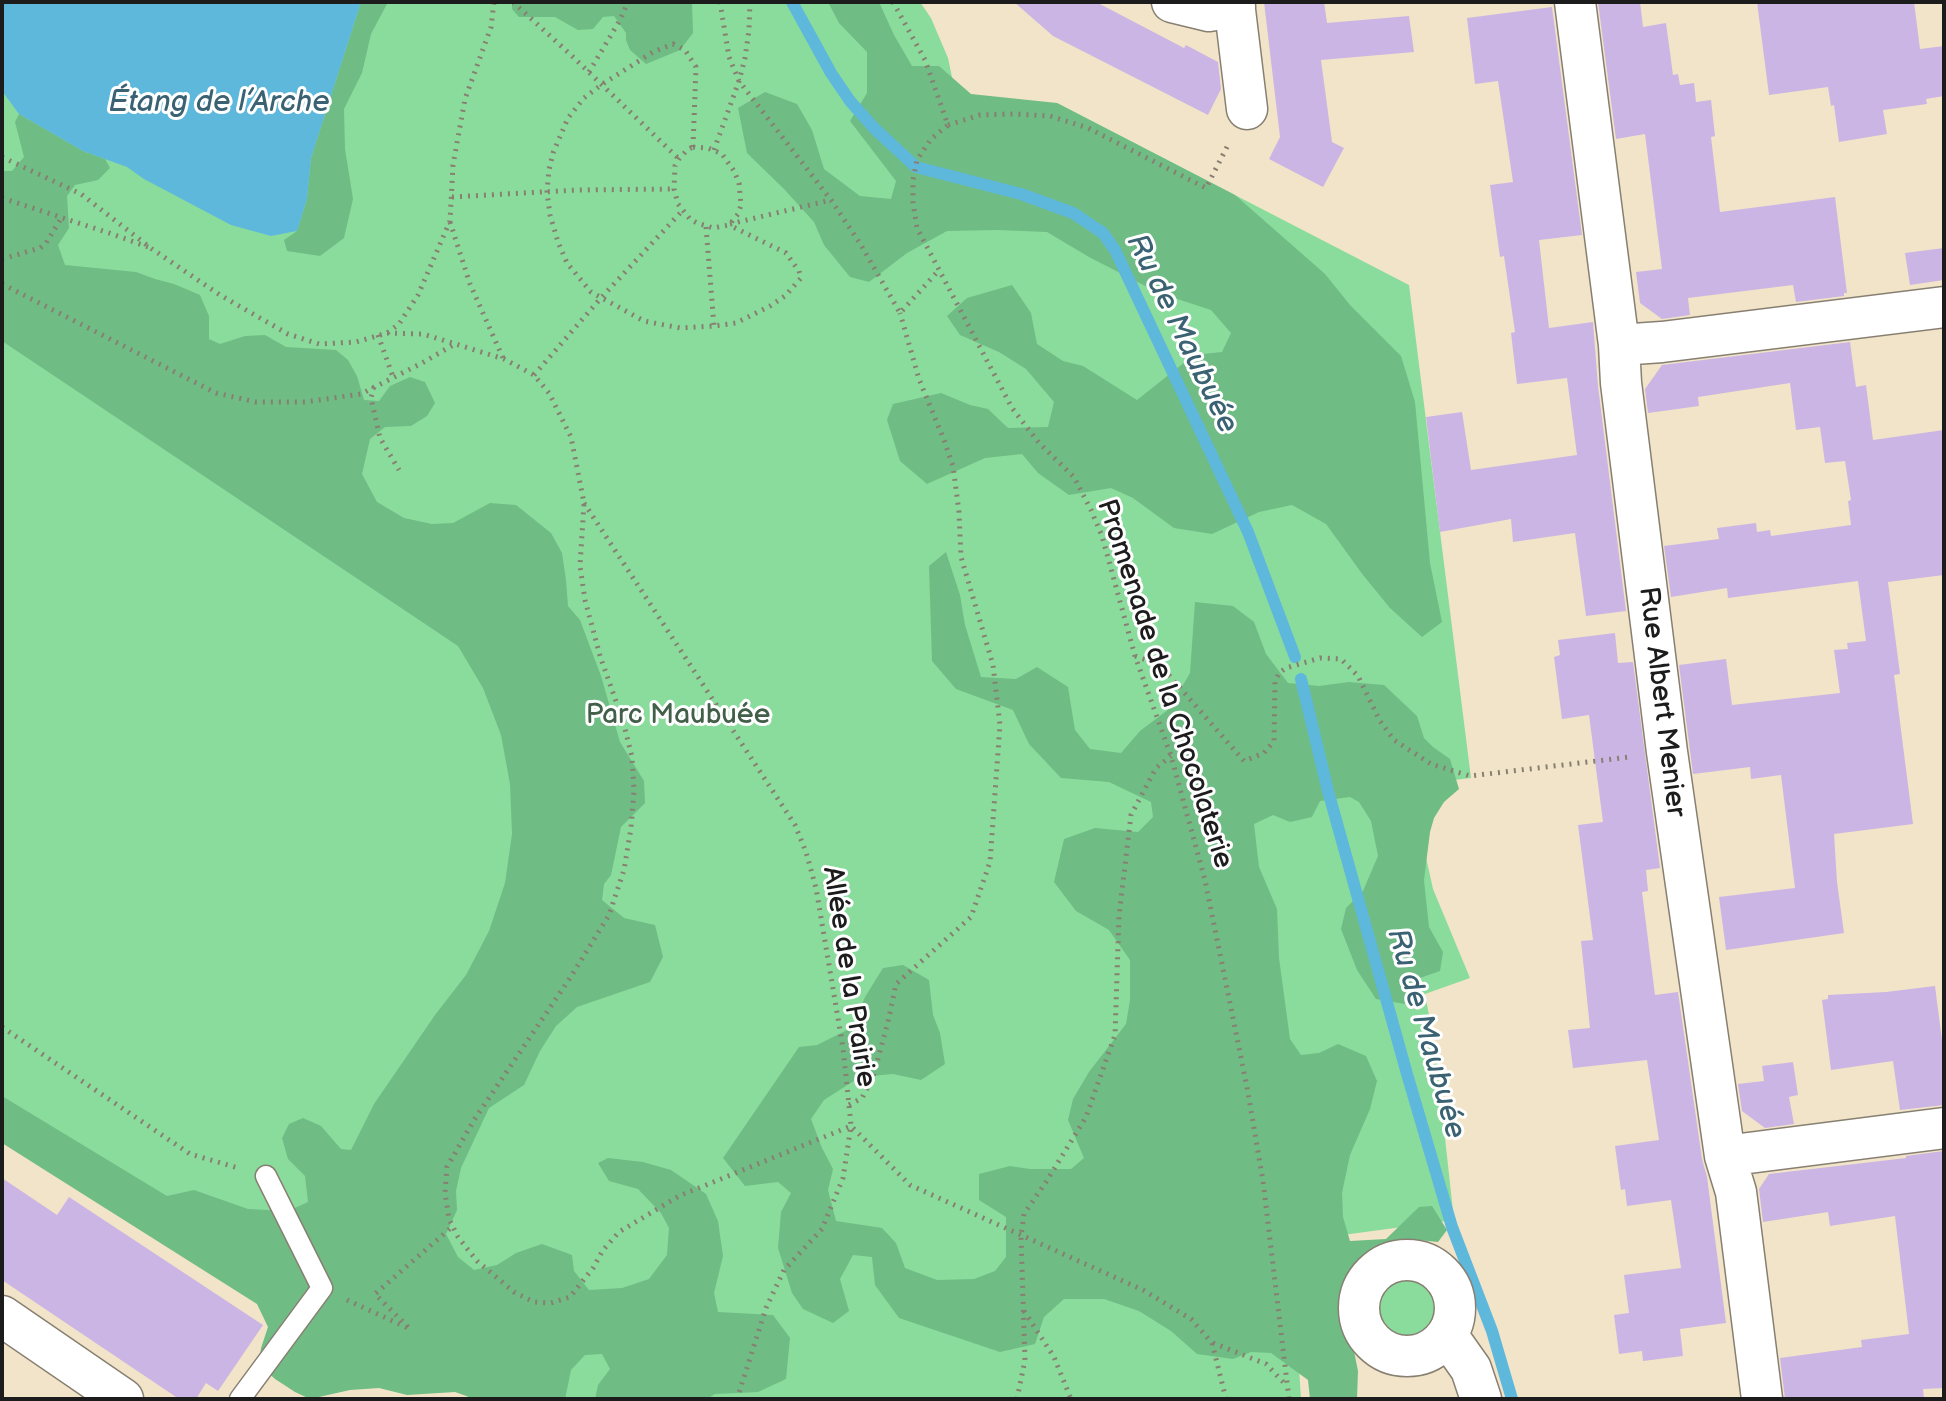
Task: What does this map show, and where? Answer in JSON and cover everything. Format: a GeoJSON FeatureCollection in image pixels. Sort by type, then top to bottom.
{"type":"FeatureCollection","features":[{"type":"Feature","properties":{"kind":"street"},"geometry":{"type":"LineString","coordinates":[[1172,2],[1209,11],[1234,4],[1247,109]]}},
{"type":"Feature","properties":{"kind":"street","name":"Rue Albert Menier"},"geometry":{"type":"LineString","coordinates":[[1575,2],[1667,752],[1725,1156],[1736,1192],[1762,1399]]}},
{"type":"Feature","properties":{"kind":"street"},"geometry":{"type":"LineString","coordinates":[[1619,345],[1944,307]]}},
{"type":"Feature","properties":{"kind":"street"},"geometry":{"type":"LineString","coordinates":[[1725,1156],[1944,1128]]}},
{"type":"Feature","properties":{"kind":"street"},"geometry":{"type":"LineString","coordinates":[[2,1316],[123,1399]]}},
{"type":"Feature","properties":{"kind":"street"},"geometry":{"type":"LineString","coordinates":[[1447,1335],[1471,1369],[1481,1399]]}},
{"type":"Feature","properties":{"kind":"lane"},"geometry":{"type":"LineString","coordinates":[[240,1399],[322,1288],[266,1176]]}},
{"type":"Feature","properties":{"kind":"path"},"geometry":{"type":"LineString","coordinates":[[387,333],[399,324],[418,295],[450,221],[453,165],[465,99],[491,27],[494,2]]}},
{"type":"Feature","properties":{"kind":"path"},"geometry":{"type":"LineString","coordinates":[[513,2],[679,159]]}},
{"type":"Feature","properties":{"kind":"path"},"geometry":{"type":"LineString","coordinates":[[589,72],[628,2]]}},
{"type":"Feature","properties":{"kind":"path"},"geometry":{"type":"LineString","coordinates":[[720,2],[729,57],[739,81],[831,200],[900,313],[919,379],[953,466],[961,557],[993,665],[1000,725],[990,862],[971,917],[896,984],[873,1077],[862,1098],[849,1105]]}},
{"type":"Feature","properties":{"kind":"path"},"geometry":{"type":"LineString","coordinates":[[714,150],[739,81],[749,30],[750,2]]}},
{"type":"Feature","properties":{"kind":"path"},"geometry":{"type":"LineString","coordinates":[[893,2],[925,60],[948,125],[980,115],[1050,116],[1088,128],[1206,188],[1247,109]]}},
{"type":"Feature","properties":{"kind":"path"},"geometry":{"type":"LineString","coordinates":[[693,147],[696,67],[685,50],[673,44],[653,52],[584,98],[568,118],[549,170],[547,192],[550,215],[567,263],[600,299],[644,321],[680,328],[736,323],[785,296],[801,278],[786,253],[729,225]]}},
{"type":"Feature","properties":{"kind":"path","name":"Promenade de la Chocolaterie"},"geometry":{"type":"LineString","coordinates":[[948,125],[931,139],[917,160],[913,180],[917,228],[1012,408],[1039,443],[1074,477],[1102,536],[1135,656],[1171,756],[1209,894],[1263,1181],[1289,1399]]}},
{"type":"Feature","properties":{"kind":"path"},"geometry":{"type":"LineString","coordinates":[[729,225],[741,205],[739,183],[729,161],[714,150],[693,147],[687,150],[679,159],[673,175],[675,197],[690,219],[706,227],[729,225],[831,200]]}},
{"type":"Feature","properties":{"kind":"path"},"geometry":{"type":"LineString","coordinates":[[2,157],[81,194],[152,249],[220,295],[288,334],[319,344],[356,342],[387,333],[423,334],[504,359],[534,375],[549,393],[571,437],[584,503],[580,566],[585,600],[632,757],[634,790],[631,828],[609,915],[474,1120],[447,1167],[445,1192],[449,1219],[458,1237],[477,1261],[514,1292],[534,1302],[551,1303],[570,1297],[619,1232],[679,1196],[851,1126],[910,1185],[1143,1290],[1191,1319],[1212,1343],[1226,1399]]}},
{"type":"Feature","properties":{"kind":"path"},"geometry":{"type":"LineString","coordinates":[[452,197],[674,189]]}},
{"type":"Feature","properties":{"kind":"path"},"geometry":{"type":"LineString","coordinates":[[2,198],[152,249]]}},
{"type":"Feature","properties":{"kind":"path"},"geometry":{"type":"LineString","coordinates":[[534,375],[682,211]]}},
{"type":"Feature","properties":{"kind":"path"},"geometry":{"type":"LineString","coordinates":[[2,259],[40,248],[62,217]]}},
{"type":"Feature","properties":{"kind":"path"},"geometry":{"type":"LineString","coordinates":[[450,221],[470,284],[504,359]]}},
{"type":"Feature","properties":{"kind":"path"},"geometry":{"type":"LineString","coordinates":[[706,227],[714,326]]}},
{"type":"Feature","properties":{"kind":"path"},"geometry":{"type":"LineString","coordinates":[[900,313],[939,270]]}},
{"type":"Feature","properties":{"kind":"path"},"geometry":{"type":"LineString","coordinates":[[2,284],[216,393],[256,402],[305,402],[361,394],[454,344]]}},
{"type":"Feature","properties":{"kind":"path"},"geometry":{"type":"LineString","coordinates":[[378,335],[393,377]]}},
{"type":"Feature","properties":{"kind":"path"},"geometry":{"type":"LineString","coordinates":[[374,387],[371,398],[380,438],[399,470]]}},
{"type":"Feature","properties":{"kind":"path","name":"Allée de la Prairie"},"geometry":{"type":"LineString","coordinates":[[584,503],[795,825],[816,888],[843,1048],[851,1126],[843,1178],[822,1229],[784,1270],[766,1308],[737,1399]]}},
{"type":"Feature","properties":{"kind":"path"},"geometry":{"type":"LineString","coordinates":[[1135,656],[1160,665],[1244,761],[1264,753],[1274,741],[1275,682],[1279,673],[1320,658],[1341,659],[1358,676],[1380,721],[1394,740],[1431,764],[1470,776],[1667,752]]}},
{"type":"Feature","properties":{"kind":"path"},"geometry":{"type":"LineString","coordinates":[[1017,1399],[1025,1360],[1021,1236],[1024,1214],[1086,1117],[1115,1035],[1119,916],[1131,815],[1156,768],[1171,756]]}},
{"type":"Feature","properties":{"kind":"path"},"geometry":{"type":"LineString","coordinates":[[2,1027],[190,1154],[266,1176]]}},
{"type":"Feature","properties":{"kind":"path"},"geometry":{"type":"LineString","coordinates":[[322,1288],[410,1329],[375,1294],[453,1226]]}},
{"type":"Feature","properties":{"kind":"path"},"geometry":{"type":"LineString","coordinates":[[1024,1310],[1054,1357],[1071,1399]]}},
{"type":"Feature","properties":{"kind":"path"},"geometry":{"type":"LineString","coordinates":[[1212,1343],[1266,1364],[1286,1386]]}},
{"type":"Feature","properties":{"kind":"green space","name":"Parc Maubuée"},"geometry":{"type":"Polygon","coordinates":[[[2,2],[920,2],[931,18],[948,58],[957,101],[1057,103],[1409,285],[1471,778],[1410,785],[1433,889],[1470,978],[1425,994],[1435,1047],[1454,1220],[1291,1242],[1301,1399],[468,1399],[461,1376],[2,1135],[2,2]]]}},
{"type":"Feature","properties":{"kind":"green space"},"geometry":{"type":"Polygon","coordinates":[[[361,2],[388,2],[371,34],[362,73],[344,109],[345,149],[353,199],[344,238],[320,256],[287,251],[284,240],[297,231],[307,199],[311,158],[361,2]]]}},
{"type":"Feature","properties":{"kind":"green space"},"geometry":{"type":"Polygon","coordinates":[[[512,2],[692,2],[693,33],[680,50],[646,64],[630,50],[626,33],[614,16],[603,17],[593,29],[578,30],[555,17],[519,17],[512,9],[512,2]]]}},
{"type":"Feature","properties":{"kind":"green space"},"geometry":{"type":"Polygon","coordinates":[[[828,2],[879,2],[912,66],[939,66],[971,94],[1057,103],[1235,195],[1325,274],[1350,305],[1401,356],[1415,402],[1430,563],[1442,622],[1422,637],[1390,608],[1326,524],[1292,505],[1259,512],[1212,534],[1174,528],[1133,498],[1111,488],[1069,495],[1038,473],[1022,454],[985,458],[927,484],[900,461],[887,420],[893,404],[941,393],[988,409],[1008,428],[1048,427],[1054,402],[1026,369],[999,352],[960,335],[947,316],[967,298],[1012,285],[1031,313],[1037,344],[1063,361],[1083,366],[1137,400],[1194,355],[1222,352],[1231,333],[1211,310],[1159,293],[1047,232],[947,231],[907,253],[869,282],[850,277],[824,245],[814,222],[747,153],[738,108],[765,92],[797,104],[812,130],[824,169],[860,196],[891,199],[896,181],[850,121],[867,93],[867,52],[839,23],[828,2]]]}},
{"type":"Feature","properties":{"kind":"green space"},"geometry":{"type":"Polygon","coordinates":[[[19,114],[83,151],[105,159],[110,168],[98,180],[75,185],[67,196],[69,228],[58,245],[65,265],[136,272],[200,295],[209,316],[209,339],[220,344],[245,336],[265,335],[286,347],[336,350],[348,360],[357,376],[364,400],[379,401],[390,386],[410,377],[425,382],[435,403],[427,416],[411,426],[385,427],[370,439],[362,474],[377,502],[404,518],[432,524],[453,523],[490,503],[516,505],[551,533],[562,553],[568,606],[580,620],[601,676],[620,742],[644,781],[645,803],[621,827],[611,875],[604,884],[602,900],[624,918],[655,925],[663,957],[650,982],[577,1007],[556,1026],[524,1085],[489,1108],[461,1168],[456,1191],[457,1210],[446,1234],[458,1257],[474,1270],[497,1265],[516,1253],[542,1244],[572,1255],[574,1271],[589,1290],[622,1288],[649,1279],[667,1255],[669,1228],[661,1213],[638,1189],[609,1181],[598,1163],[608,1158],[643,1162],[671,1170],[706,1194],[718,1221],[723,1256],[714,1293],[718,1312],[773,1315],[790,1338],[786,1379],[758,1392],[715,1394],[707,1399],[595,1399],[598,1385],[610,1369],[602,1354],[585,1355],[571,1370],[565,1399],[475,1399],[455,1392],[407,1395],[379,1388],[350,1390],[310,1399],[275,1379],[259,1364],[268,1327],[257,1304],[2,1143],[2,1096],[167,1196],[194,1190],[248,1209],[288,1211],[308,1202],[305,1176],[288,1159],[282,1138],[289,1124],[303,1118],[321,1126],[341,1149],[351,1150],[374,1104],[466,975],[489,931],[505,883],[512,834],[510,784],[501,735],[483,688],[458,646],[2,341],[2,171],[12,171],[24,157],[15,122],[19,114]]]}},
{"type":"Feature","properties":{"kind":"green space"},"geometry":{"type":"Polygon","coordinates":[[[946,552],[981,677],[1016,679],[1037,667],[1068,687],[1075,730],[1090,749],[1121,753],[1140,731],[1169,709],[1190,673],[1195,602],[1233,606],[1254,622],[1266,654],[1288,683],[1384,685],[1417,716],[1424,738],[1450,759],[1459,789],[1444,802],[1434,818],[1424,880],[1429,927],[1443,952],[1440,971],[1420,978],[1405,1004],[1376,999],[1357,970],[1341,929],[1346,908],[1363,891],[1378,856],[1371,821],[1359,802],[1350,797],[1320,801],[1312,817],[1290,822],[1273,815],[1254,824],[1259,867],[1277,909],[1279,958],[1290,1039],[1301,1055],[1319,1053],[1338,1044],[1366,1056],[1377,1081],[1370,1109],[1350,1155],[1342,1193],[1343,1217],[1350,1241],[1386,1239],[1419,1207],[1432,1206],[1447,1230],[1438,1242],[1407,1239],[1369,1253],[1352,1290],[1350,1331],[1358,1371],[1357,1399],[1310,1399],[1308,1380],[1271,1353],[1251,1352],[1233,1359],[1197,1354],[1171,1331],[1139,1311],[1104,1299],[1064,1299],[1044,1317],[1035,1344],[1000,1352],[899,1318],[875,1285],[872,1257],[853,1255],[840,1279],[849,1311],[833,1323],[803,1309],[792,1293],[778,1248],[781,1212],[791,1193],[778,1182],[745,1186],[723,1158],[799,1047],[817,1045],[853,1027],[865,997],[883,968],[903,965],[929,980],[933,1015],[940,1033],[945,1064],[921,1080],[893,1074],[860,1077],[824,1100],[811,1119],[833,1169],[828,1190],[836,1221],[882,1228],[896,1243],[905,1268],[937,1280],[974,1279],[995,1271],[1006,1257],[1006,1217],[979,1200],[979,1174],[1010,1166],[1071,1169],[1084,1158],[1068,1120],[1073,1099],[1089,1072],[1126,1024],[1130,1000],[1130,960],[1109,930],[1076,911],[1054,882],[1064,839],[1095,828],[1138,832],[1153,817],[1151,802],[1109,782],[1061,778],[1029,744],[1013,710],[956,689],[932,661],[929,566],[946,552]]]}},
{"type":"Feature","properties":{"kind":"green space"},"geometry":{"type":"Polygon","coordinates":[[[1409,1276],[1421,1278],[1432,1285],[1439,1296],[1439,1320],[1432,1331],[1421,1338],[1409,1340],[1397,1338],[1386,1331],[1379,1320],[1377,1308],[1379,1296],[1386,1285],[1397,1278],[1409,1276]]]}},
{"type":"Feature","properties":{"kind":"water","name":"Étang de l’Arche"},"geometry":{"type":"Polygon","coordinates":[[[2,2],[361,2],[311,158],[307,199],[297,231],[271,236],[231,225],[127,167],[83,151],[19,114],[2,91],[2,2]]]}},
{"type":"Feature","properties":{"kind":"building"},"geometry":{"type":"Polygon","coordinates":[[[1014,2],[1096,2],[1184,48],[1186,45],[1218,62],[1221,89],[1208,115],[1053,36],[1014,2]]]}},
{"type":"Feature","properties":{"kind":"building"},"geometry":{"type":"Polygon","coordinates":[[[1264,2],[1324,2],[1327,23],[1409,16],[1414,52],[1321,60],[1332,142],[1344,148],[1323,187],[1269,159],[1280,137],[1264,2]]]}},
{"type":"Feature","properties":{"kind":"building"},"geometry":{"type":"Polygon","coordinates":[[[1598,2],[1640,2],[1643,27],[1666,23],[1673,75],[1678,74],[1680,85],[1694,83],[1696,102],[1711,100],[1715,136],[1711,137],[1720,212],[1835,197],[1847,293],[1844,296],[1796,302],[1793,285],[1688,298],[1690,315],[1662,319],[1640,303],[1636,272],[1662,269],[1645,134],[1616,139],[1598,2]]]}},
{"type":"Feature","properties":{"kind":"building"},"geometry":{"type":"Polygon","coordinates":[[[1757,2],[1914,2],[1920,49],[1944,46],[1944,96],[1926,99],[1927,104],[1883,110],[1887,134],[1839,142],[1828,87],[1769,95],[1757,2]]]}},
{"type":"Feature","properties":{"kind":"building"},"geometry":{"type":"Polygon","coordinates":[[[1552,7],[1582,235],[1539,240],[1549,328],[1593,322],[1626,611],[1586,616],[1575,533],[1513,542],[1511,519],[1440,532],[1426,417],[1462,412],[1471,470],[1577,455],[1567,378],[1517,384],[1511,333],[1515,332],[1490,185],[1513,182],[1498,81],[1475,84],[1467,18],[1552,7]]]}},
{"type":"Feature","properties":{"kind":"building"},"geometry":{"type":"Polygon","coordinates":[[[1944,248],[1944,280],[1910,285],[1905,253],[1944,248]]]}},
{"type":"Feature","properties":{"kind":"building"},"geometry":{"type":"Polygon","coordinates":[[[1850,342],[1856,387],[1866,385],[1873,440],[1944,430],[1944,575],[1888,582],[1900,674],[1894,675],[1913,824],[1834,834],[1844,933],[1726,950],[1719,897],[1795,888],[1781,775],[1751,779],[1750,767],[1693,774],[1679,665],[1726,659],[1732,705],[1840,693],[1834,650],[1848,649],[1847,643],[1866,641],[1858,581],[1728,598],[1727,588],[1671,597],[1664,546],[1719,539],[1717,528],[1756,523],[1757,532],[1770,530],[1771,536],[1851,525],[1848,501],[1851,500],[1845,461],[1825,463],[1820,427],[1796,430],[1790,383],[1698,397],[1699,406],[1648,413],[1645,389],[1662,365],[1850,342]]]}},
{"type":"Feature","properties":{"kind":"building"},"geometry":{"type":"Polygon","coordinates":[[[1615,633],[1618,663],[1633,662],[1660,868],[1646,870],[1648,891],[1642,892],[1655,995],[1678,992],[1726,1323],[1680,1329],[1683,1356],[1643,1361],[1642,1351],[1619,1354],[1614,1315],[1629,1313],[1624,1275],[1681,1268],[1671,1200],[1627,1206],[1625,1189],[1621,1190],[1615,1146],[1659,1140],[1647,1060],[1573,1068],[1568,1030],[1590,1028],[1581,941],[1593,940],[1578,825],[1603,822],[1589,715],[1562,719],[1554,657],[1560,655],[1558,640],[1615,633]]]}},
{"type":"Feature","properties":{"kind":"building"},"geometry":{"type":"Polygon","coordinates":[[[1935,986],[1944,1056],[1944,1105],[1900,1110],[1893,1061],[1831,1070],[1822,1000],[1828,999],[1828,995],[1935,986]]]}},
{"type":"Feature","properties":{"kind":"building"},"geometry":{"type":"Polygon","coordinates":[[[1793,1062],[1798,1095],[1789,1097],[1794,1124],[1765,1128],[1742,1111],[1738,1084],[1764,1081],[1762,1066],[1793,1062]]]}},
{"type":"Feature","properties":{"kind":"building"},"geometry":{"type":"Polygon","coordinates":[[[1944,1151],[1944,1388],[1923,1389],[1924,1399],[1785,1399],[1780,1358],[1862,1347],[1861,1340],[1909,1334],[1895,1216],[1830,1226],[1828,1212],[1763,1222],[1759,1189],[1769,1174],[1944,1151]]]}},
{"type":"Feature","properties":{"kind":"building"},"geometry":{"type":"Polygon","coordinates":[[[2,1178],[57,1215],[69,1197],[263,1325],[218,1391],[206,1383],[196,1399],[179,1399],[2,1280],[2,1178]]]}},
{"type":"Feature","properties":{"kind":"waterway","name":"Ru de Maubuée"},"geometry":{"type":"LineString","coordinates":[[792,2],[850,101],[916,167],[1021,194],[1073,213],[1103,233],[1115,250],[1248,532],[1295,657]]}},
{"type":"Feature","properties":{"kind":"waterway","name":"Ru de Maubuée"},"geometry":{"type":"LineString","coordinates":[[1301,679],[1328,791],[1407,1074],[1452,1227],[1492,1331],[1512,1399]]}}]}
